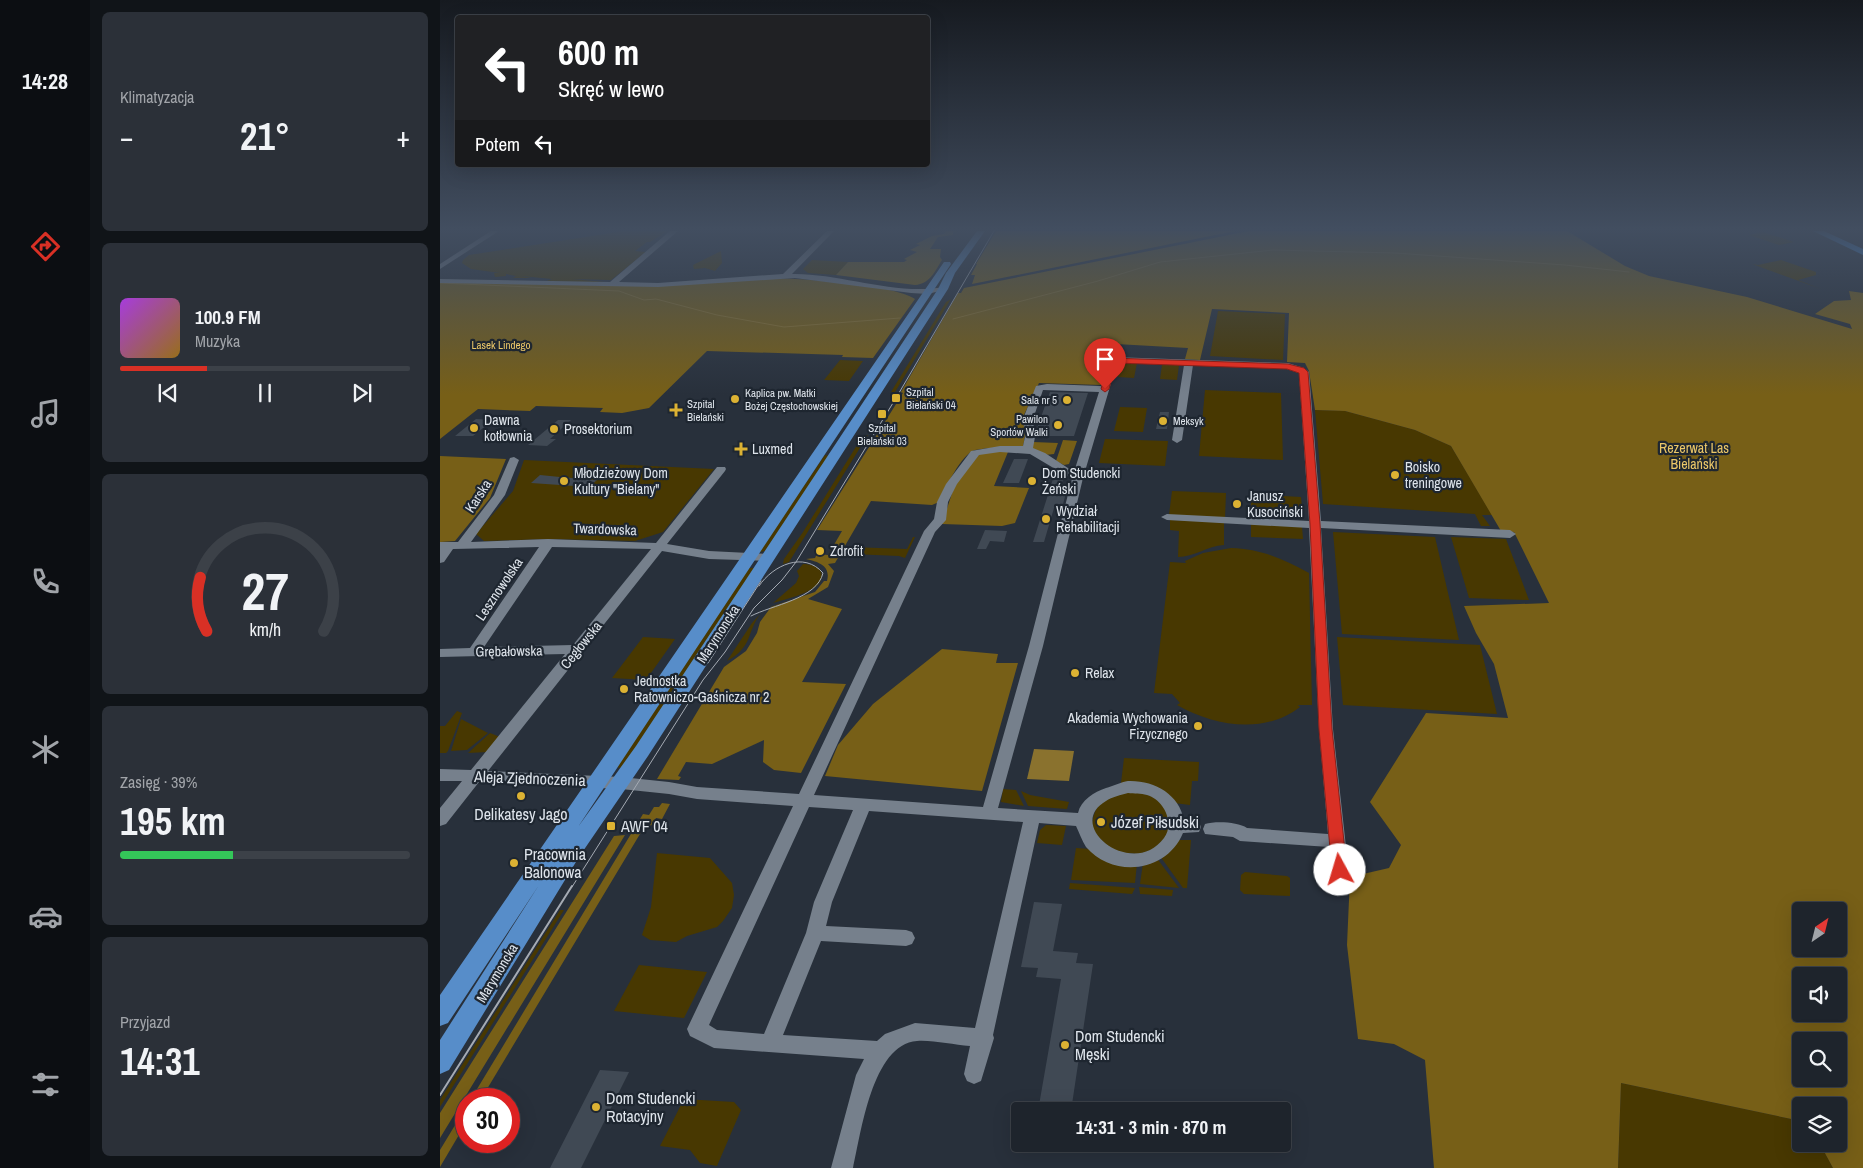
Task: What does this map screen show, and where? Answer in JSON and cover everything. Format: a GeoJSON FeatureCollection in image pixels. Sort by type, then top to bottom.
{"type":"FeatureCollection","features":[{"type":"Feature","properties":{"kind":"main road","name":"Marymoncka"},"geometry":{"type":"LineString","coordinates":[[440,1062],[547,890],[620,783],[836,453],[933,286]]}},
{"type":"Feature","properties":{"kind":"main road","name":"Marymoncka"},"geometry":{"type":"LineString","coordinates":[[440,1015],[845,414],[863,404],[945,286]]}},
{"type":"Feature","properties":{"kind":"main road"},"geometry":{"type":"LineString","coordinates":[[819,452],[836,453]]}},
{"type":"Feature","properties":{"kind":"street"},"geometry":{"type":"LineString","coordinates":[[882,286],[929,290],[943,289]]}},
{"type":"Feature","properties":{"kind":"street"},"geometry":{"type":"LineString","coordinates":[[989,813],[1036,646],[1078,478],[1113,360],[1288,366],[1304,372],[1315,524],[1326,729],[1341,884]]}},
{"type":"Feature","properties":{"kind":"street"},"geometry":{"type":"LineString","coordinates":[[1177,440],[1189,362]]}},
{"type":"Feature","properties":{"kind":"street"},"geometry":{"type":"LineString","coordinates":[[1026,450],[1030,437],[1028,419],[1039,388],[1105,389]]}},
{"type":"Feature","properties":{"kind":"street"},"geometry":{"type":"LineString","coordinates":[[880,1051],[714,1039],[697,1030],[930,531],[940,520],[939,511],[950,486],[975,452],[996,449],[1026,450],[1040,455],[1078,478]]}},
{"type":"Feature","properties":{"kind":"street","name":"Karska"},"geometry":{"type":"LineString","coordinates":[[440,559],[451,545],[499,496],[514,460]]}},
{"type":"Feature","properties":{"kind":"street","name":"Cegłowska"},"geometry":{"type":"LineString","coordinates":[[440,820],[721,469]]}},
{"type":"Feature","properties":{"kind":"street"},"geometry":{"type":"LineString","coordinates":[[1167,518],[1510,534]]}},
{"type":"Feature","properties":{"kind":"street","name":"Twardowska"},"geometry":{"type":"LineString","coordinates":[[451,545],[548,543],[661,546],[708,555],[768,558]]}},
{"type":"Feature","properties":{"kind":"street","name":"Lesznowolska"},"geometry":{"type":"LineString","coordinates":[[475,651],[548,543]]}},
{"type":"Feature","properties":{"kind":"street","name":"Grębałowska"},"geometry":{"type":"LineString","coordinates":[[440,653],[578,649]]}},
{"type":"Feature","properties":{"kind":"street","name":"Aleja Zjednoczenia"},"geometry":{"type":"LineString","coordinates":[[440,775],[599,780],[680,788],[697,793],[802,804],[864,804],[1084,820]]}},
{"type":"Feature","properties":{"kind":"street"},"geometry":{"type":"LineString","coordinates":[[1128,787],[1143,788],[1169,802],[1176,814],[1177,826],[1173,838],[1165,848],[1147,857],[1125,860],[1111,857],[1095,847],[1090,842],[1085,831],[1084,820],[1089,808],[1099,797],[1112,790],[1128,787]]}},
{"type":"Feature","properties":{"kind":"street"},"geometry":{"type":"LineString","coordinates":[[770,1043],[815,933],[823,902],[864,804]]}},
{"type":"Feature","properties":{"kind":"street"},"geometry":{"type":"LineString","coordinates":[[974,1074],[984,1038],[1033,816]]}},
{"type":"Feature","properties":{"kind":"street"},"geometry":{"type":"LineString","coordinates":[[1177,826],[1193,828]]}},
{"type":"Feature","properties":{"kind":"street"},"geometry":{"type":"LineString","coordinates":[[1211,829],[1240,831],[1240,834],[1337,841]]}},
{"type":"Feature","properties":{"kind":"street"},"geometry":{"type":"LineString","coordinates":[[815,933],[906,938]]}},
{"type":"Feature","properties":{"kind":"street"},"geometry":{"type":"LineString","coordinates":[[842,1168],[866,1075],[880,1051],[892,1041],[915,1032],[984,1038]]}},
{"type":"Feature","properties":{"kind":"shaded area"},"geometry":{"type":"Polygon","coordinates":[[[951,299],[895,392],[891,392],[946,302],[951,299]]]}},
{"type":"Feature","properties":{"kind":"shaded area"},"geometry":{"type":"Polygon","coordinates":[[[1218,311],[1285,314],[1283,360],[1210,356],[1218,311]]]}},
{"type":"Feature","properties":{"kind":"shaded area"},"geometry":{"type":"Polygon","coordinates":[[[840,360],[863,361],[849,381],[824,380],[840,360]]]}},
{"type":"Feature","properties":{"kind":"shaded area"},"geometry":{"type":"Polygon","coordinates":[[[1121,363],[1137,363],[1134,378],[1118,377],[1121,363]]]}},
{"type":"Feature","properties":{"kind":"shaded area"},"geometry":{"type":"Polygon","coordinates":[[[1162,365],[1179,365],[1177,380],[1160,379],[1162,365]]]}},
{"type":"Feature","properties":{"kind":"shaded area"},"geometry":{"type":"Polygon","coordinates":[[[1205,390],[1281,393],[1283,460],[1199,456],[1205,390]]]}},
{"type":"Feature","properties":{"kind":"shaded area"},"geometry":{"type":"Polygon","coordinates":[[[1120,407],[1147,408],[1143,432],[1114,431],[1120,407]]]}},
{"type":"Feature","properties":{"kind":"shaded area","name":"Boisko treningowe"},"geometry":{"type":"Polygon","coordinates":[[[1315,410],[1345,411],[1415,430],[1451,446],[1492,515],[1482,515],[1490,526],[1481,526],[1475,514],[1323,504],[1315,410]]]}},
{"type":"Feature","properties":{"kind":"shaded area"},"geometry":{"type":"Polygon","coordinates":[[[868,435],[789,562],[783,564],[784,559],[862,437],[868,435]]]}},
{"type":"Feature","properties":{"kind":"shaded area"},"geometry":{"type":"Polygon","coordinates":[[[1105,439],[1168,441],[1165,466],[1099,463],[1105,439]]]}},
{"type":"Feature","properties":{"kind":"shaded area"},"geometry":{"type":"Polygon","coordinates":[[[825,455],[829,456],[765,551],[759,552],[825,455]]]}},
{"type":"Feature","properties":{"kind":"shaded area"},"geometry":{"type":"Polygon","coordinates":[[[524,460],[714,469],[663,532],[635,541],[550,539],[484,541],[476,534],[513,491],[524,460]]]}},
{"type":"Feature","properties":{"kind":"shaded area"},"geometry":{"type":"Polygon","coordinates":[[[1172,491],[1226,493],[1225,518],[1169,515],[1172,491]]]}},
{"type":"Feature","properties":{"kind":"shaded area"},"geometry":{"type":"Polygon","coordinates":[[[1251,494],[1301,497],[1303,519],[1251,516],[1251,494]]]}},
{"type":"Feature","properties":{"kind":"shaded area"},"geometry":{"type":"Polygon","coordinates":[[[1170,520],[1224,522],[1224,545],[1212,547],[1184,557],[1178,557],[1179,531],[1170,530],[1170,520]]]}},
{"type":"Feature","properties":{"kind":"shaded area"},"geometry":{"type":"Polygon","coordinates":[[[1251,524],[1302,527],[1303,539],[1251,537],[1251,524]]]}},
{"type":"Feature","properties":{"kind":"shaded area"},"geometry":{"type":"Polygon","coordinates":[[[1333,532],[1435,537],[1459,640],[1342,634],[1333,532]]]}},
{"type":"Feature","properties":{"kind":"shaded area"},"geometry":{"type":"Polygon","coordinates":[[[913,537],[915,537],[905,558],[899,556],[852,554],[850,547],[907,549],[913,537]]]}},
{"type":"Feature","properties":{"kind":"shaded area"},"geometry":{"type":"Polygon","coordinates":[[[1451,537],[1506,539],[1529,600],[1469,598],[1451,537]]]}},
{"type":"Feature","properties":{"kind":"shaded area"},"geometry":{"type":"Polygon","coordinates":[[[1231,548],[1252,550],[1272,556],[1309,573],[1312,705],[1298,705],[1300,707],[1286,716],[1255,724],[1223,722],[1207,718],[1177,705],[1180,703],[1172,694],[1154,693],[1170,562],[1186,563],[1185,561],[1203,553],[1231,548]]]}},
{"type":"Feature","properties":{"kind":"shaded area"},"geometry":{"type":"Polygon","coordinates":[[[803,564],[808,564],[820,570],[821,579],[818,584],[804,593],[773,603],[796,583],[799,576],[797,571],[803,564]]]}},
{"type":"Feature","properties":{"kind":"shaded area"},"geometry":{"type":"Polygon","coordinates":[[[746,568],[756,568],[653,726],[621,768],[617,767],[746,568]]]}},
{"type":"Feature","properties":{"kind":"shaded area"},"geometry":{"type":"Polygon","coordinates":[[[761,613],[742,650],[727,661],[752,623],[761,613]]]}},
{"type":"Feature","properties":{"kind":"shaded area"},"geometry":{"type":"Polygon","coordinates":[[[643,637],[675,639],[646,680],[612,678],[643,637]]]}},
{"type":"Feature","properties":{"kind":"shaded area"},"geometry":{"type":"Polygon","coordinates":[[[1337,637],[1480,645],[1497,714],[1343,705],[1337,637]]]}},
{"type":"Feature","properties":{"kind":"shaded area"},"geometry":{"type":"Polygon","coordinates":[[[457,711],[462,713],[448,751],[440,753],[440,726],[445,726],[457,711]]]}},
{"type":"Feature","properties":{"kind":"shaded area"},"geometry":{"type":"Polygon","coordinates":[[[461,719],[488,733],[467,750],[451,751],[461,719]]]}},
{"type":"Feature","properties":{"kind":"shaded area"},"geometry":{"type":"Polygon","coordinates":[[[490,733],[500,737],[487,752],[468,753],[490,733]]]}},
{"type":"Feature","properties":{"kind":"shaded area"},"geometry":{"type":"Polygon","coordinates":[[[1034,749],[1074,751],[1069,781],[1027,779],[1034,749]]]}},
{"type":"Feature","properties":{"kind":"shaded area"},"geometry":{"type":"Polygon","coordinates":[[[1124,758],[1199,762],[1198,781],[1192,781],[1190,805],[1174,803],[1121,783],[1124,758]]]}},
{"type":"Feature","properties":{"kind":"shaded area"},"geometry":{"type":"Polygon","coordinates":[[[1003,789],[1016,790],[1024,806],[1001,802],[1003,789]]]}},
{"type":"Feature","properties":{"kind":"shaded area"},"geometry":{"type":"Polygon","coordinates":[[[1021,791],[1030,795],[1069,802],[1067,809],[1028,806],[1021,791]]]}},
{"type":"Feature","properties":{"kind":"shaded area"},"geometry":{"type":"Polygon","coordinates":[[[1132,791],[1156,797],[1171,814],[1170,834],[1152,850],[1139,854],[1114,852],[1091,830],[1095,812],[1098,806],[1108,798],[1132,791]]]}},
{"type":"Feature","properties":{"kind":"shaded area"},"geometry":{"type":"Polygon","coordinates":[[[1046,825],[1066,826],[1062,845],[1037,843],[1040,830],[1046,825]]]}},
{"type":"Feature","properties":{"kind":"shaded area"},"geometry":{"type":"Polygon","coordinates":[[[1176,840],[1191,840],[1187,888],[1183,888],[1160,856],[1176,840]]]}},
{"type":"Feature","properties":{"kind":"shaded area"},"geometry":{"type":"Polygon","coordinates":[[[1076,848],[1091,849],[1137,863],[1135,883],[1071,880],[1076,848]]]}},
{"type":"Feature","properties":{"kind":"shaded area"},"geometry":{"type":"Polygon","coordinates":[[[657,853],[710,858],[732,883],[734,895],[732,908],[717,927],[687,936],[676,942],[650,940],[642,935],[651,907],[657,853]]]}},
{"type":"Feature","properties":{"kind":"shaded area"},"geometry":{"type":"Polygon","coordinates":[[[1156,857],[1179,888],[1140,884],[1143,863],[1156,857]]]}},
{"type":"Feature","properties":{"kind":"shaded area"},"geometry":{"type":"Polygon","coordinates":[[[1245,872],[1287,876],[1290,878],[1290,896],[1244,894],[1240,890],[1241,875],[1245,872]]]}},
{"type":"Feature","properties":{"kind":"shaded area"},"geometry":{"type":"Polygon","coordinates":[[[1070,883],[1135,888],[1132,894],[1069,889],[1070,883]]]}},
{"type":"Feature","properties":{"kind":"shaded area"},"geometry":{"type":"Polygon","coordinates":[[[1139,887],[1173,890],[1172,896],[1140,894],[1139,887]]]}},
{"type":"Feature","properties":{"kind":"shaded area"},"geometry":{"type":"Polygon","coordinates":[[[560,910],[564,910],[440,1107],[440,1100],[560,910]]]}},
{"type":"Feature","properties":{"kind":"shaded area"},"geometry":{"type":"Polygon","coordinates":[[[639,965],[707,972],[684,1018],[614,1011],[639,965]]]}},
{"type":"Feature","properties":{"kind":"shaded area"},"geometry":{"type":"Polygon","coordinates":[[[1621,1083],[1792,1119],[1792,1152],[1824,1152],[1833,1168],[1618,1168],[1621,1083]]]}},
{"type":"Feature","properties":{"kind":"shaded area"},"geometry":{"type":"Polygon","coordinates":[[[684,1099],[734,1102],[741,1110],[717,1166],[700,1163],[690,1150],[660,1146],[684,1099]]]}},
{"type":"Feature","properties":{"kind":"green space","name":"Lasek Lindego"},"geometry":{"type":"Polygon","coordinates":[[[440,286],[864,286],[904,294],[915,299],[873,358],[842,357],[843,355],[707,351],[649,408],[622,413],[600,412],[603,408],[536,406],[530,411],[478,409],[440,439],[440,286]]]}},
{"type":"Feature","properties":{"kind":"green space","name":"Rezerwat Las Bielański"},"geometry":{"type":"Polygon","coordinates":[[[976,286],[1693,286],[1747,297],[1852,329],[1850,324],[1815,314],[1834,301],[1851,300],[1849,291],[1863,293],[1863,1168],[1833,1168],[1824,1152],[1847,1152],[1847,1097],[1792,1097],[1792,1119],[1621,1083],[1618,1168],[1434,1168],[1425,1060],[1394,1044],[1358,1039],[1347,945],[1350,877],[1389,868],[1401,845],[1370,802],[1426,713],[1508,718],[1494,664],[1476,633],[1464,606],[1549,603],[1514,532],[1501,531],[1451,446],[1415,430],[1345,411],[1315,410],[1309,371],[1305,363],[1287,362],[1289,313],[1212,309],[1200,360],[1185,359],[1188,348],[1116,344],[1101,385],[1039,383],[1023,417],[1026,430],[1023,447],[986,448],[970,453],[959,465],[939,502],[932,505],[871,501],[835,563],[828,564],[834,571],[828,587],[808,599],[842,609],[802,682],[846,684],[801,773],[774,770],[763,762],[764,740],[712,764],[686,762],[678,776],[681,777],[679,780],[657,779],[724,667],[746,651],[757,633],[760,622],[771,607],[815,592],[824,581],[827,581],[826,568],[819,563],[806,559],[815,558],[817,554],[828,555],[842,531],[817,530],[903,393],[901,392],[958,293],[961,293],[964,288],[976,286]]]}},
{"type":"Feature","properties":{"kind":"green space"},"geometry":{"type":"Polygon","coordinates":[[[1063,440],[1077,441],[1069,464],[1064,465],[1056,461],[1063,440]]]}},
{"type":"Feature","properties":{"kind":"green space"},"geometry":{"type":"Polygon","coordinates":[[[1033,442],[1058,443],[1054,454],[1045,455],[1032,450],[1033,442]]]}},
{"type":"Feature","properties":{"kind":"green space"},"geometry":{"type":"Polygon","coordinates":[[[1008,452],[994,486],[1029,488],[1015,523],[1002,526],[942,524],[955,484],[978,454],[1008,452]]]}},
{"type":"Feature","properties":{"kind":"green space"},"geometry":{"type":"Polygon","coordinates":[[[440,456],[506,459],[490,498],[455,541],[440,542],[440,456]]]}},
{"type":"Feature","properties":{"kind":"green space"},"geometry":{"type":"Polygon","coordinates":[[[942,649],[998,654],[996,663],[1018,663],[982,791],[825,776],[838,745],[873,704],[942,649]]]}},
{"type":"Feature","properties":{"kind":"green space"},"geometry":{"type":"Polygon","coordinates":[[[662,803],[670,804],[662,819],[656,818],[649,829],[643,829],[488,1088],[478,1088],[643,814],[649,815],[654,807],[659,807],[662,803]]]}},
{"type":"Feature","properties":{"kind":"green space"},"geometry":{"type":"Polygon","coordinates":[[[625,835],[471,1088],[456,1088],[614,836],[625,835]]]}},
{"type":"Feature","properties":{"kind":"green space"},"geometry":{"type":"Polygon","coordinates":[[[455,1089],[455,1113],[440,1138],[440,1113],[455,1089]]]}},
{"type":"Feature","properties":{"kind":"green space"},"geometry":{"type":"Polygon","coordinates":[[[455,1125],[455,1142],[440,1167],[440,1150],[455,1125]]]}},
{"type":"Feature","properties":{"kind":"building"},"geometry":{"type":"Polygon","coordinates":[[[1050,392],[1088,393],[1074,436],[1037,436],[1036,431],[1050,392]]]}},
{"type":"Feature","properties":{"kind":"building","name":"Meksyk"},"geometry":{"type":"Polygon","coordinates":[[[1160,412],[1169,412],[1167,429],[1156,429],[1160,412]]]}},
{"type":"Feature","properties":{"kind":"building","name":"Dawna kotłownia"},"geometry":{"type":"Polygon","coordinates":[[[476,419],[493,420],[473,436],[455,436],[476,419]]]}},
{"type":"Feature","properties":{"kind":"building","name":"Prosektorium"},"geometry":{"type":"Polygon","coordinates":[[[558,420],[571,420],[550,439],[556,439],[547,446],[528,445],[558,420]]]}},
{"type":"Feature","properties":{"kind":"building"},"geometry":{"type":"Polygon","coordinates":[[[1014,459],[1028,459],[1019,483],[1003,483],[1014,459]]]}},
{"type":"Feature","properties":{"kind":"building","name":"Młodzieżowy Dom Kultury \"Bielany\""},"geometry":{"type":"Polygon","coordinates":[[[540,475],[597,480],[589,487],[531,483],[540,475]]]}},
{"type":"Feature","properties":{"kind":"building"},"geometry":{"type":"Polygon","coordinates":[[[1053,479],[1063,480],[1061,484],[1068,485],[1062,508],[1054,508],[1044,542],[1033,542],[1053,479]]]}},
{"type":"Feature","properties":{"kind":"building"},"geometry":{"type":"Polygon","coordinates":[[[985,530],[1007,531],[1004,542],[990,541],[986,549],[977,549],[985,530]]]}},
{"type":"Feature","properties":{"kind":"building","name":"Dom Studencki Męski"},"geometry":{"type":"Polygon","coordinates":[[[1034,902],[1062,904],[1053,951],[1078,953],[1076,963],[1093,964],[1072,1102],[1040,1102],[1061,979],[1036,977],[1038,968],[1021,967],[1034,902]]]}},
{"type":"Feature","properties":{"kind":"building","name":"Dom Studencki Rotacyjny"},"geometry":{"type":"Polygon","coordinates":[[[600,1070],[629,1072],[581,1168],[550,1168],[600,1070]]]}},
{"type":"Feature","properties":{"kind":"waterway"},"geometry":{"type":"LineString","coordinates":[[496,286],[619,291],[644,300],[656,299],[717,315],[784,327],[900,318]]}},
{"type":"Feature","properties":{"kind":"waterway"},"geometry":{"type":"LineString","coordinates":[[953,319],[1081,286]]}},
{"type":"Feature","properties":{"kind":"tram line"},"geometry":{"type":"LineString","coordinates":[[796,562],[962,286]]}},
{"type":"Feature","properties":{"kind":"tram line"},"geometry":{"type":"LineString","coordinates":[[572,887],[703,680],[725,652],[754,608],[782,580],[796,562]]}},
{"type":"Feature","properties":{"kind":"tram line"},"geometry":{"type":"LineString","coordinates":[[751,616],[793,600],[812,589],[819,582],[823,573],[815,566],[796,562]]}},
{"type":"Feature","properties":{"kind":"tram line"},"geometry":{"type":"LineString","coordinates":[[759,586],[772,572],[789,563],[796,562]]}},
{"type":"Feature","properties":{"kind":"tram line"},"geometry":{"type":"LineString","coordinates":[[708,663],[761,581]]}},
{"type":"Feature","properties":{"kind":"tram line"},"geometry":{"type":"LineString","coordinates":[[440,1095],[572,886]]}},
{"type":"Feature","properties":{"kind":"place","name":"Szpital Bielański 04"},"geometry":{"type":"Point","coordinates":[896,398]}},
{"type":"Feature","properties":{"kind":"place","name":"Kaplica pw. Matki Bożej Częstochowskiej"},"geometry":{"type":"Point","coordinates":[735,399]}},
{"type":"Feature","properties":{"kind":"place","name":"Sala nr 5"},"geometry":{"type":"Point","coordinates":[1067,400]}},
{"type":"Feature","properties":{"kind":"place","name":"Szpital Bielański"},"geometry":{"type":"Point","coordinates":[676,410]}},
{"type":"Feature","properties":{"kind":"place","name":"Szpital Bielański 03"},"geometry":{"type":"Point","coordinates":[882,414]}},
{"type":"Feature","properties":{"kind":"place","name":"Meksyk"},"geometry":{"type":"Point","coordinates":[1163,421]}},
{"type":"Feature","properties":{"kind":"place","name":"Pawilon Sportów Walki"},"geometry":{"type":"Point","coordinates":[1058,425]}},
{"type":"Feature","properties":{"kind":"place","name":"Dawna kotłownia"},"geometry":{"type":"Point","coordinates":[474,428]}},
{"type":"Feature","properties":{"kind":"place","name":"Prosektorium"},"geometry":{"type":"Point","coordinates":[554,429]}},
{"type":"Feature","properties":{"kind":"place","name":"Luxmed"},"geometry":{"type":"Point","coordinates":[741,449]}},
{"type":"Feature","properties":{"kind":"place","name":"Boisko treningowe"},"geometry":{"type":"Point","coordinates":[1395,475]}},
{"type":"Feature","properties":{"kind":"place","name":"Młodzieżowy Dom Kultury \"Bielany\""},"geometry":{"type":"Point","coordinates":[564,481]}},
{"type":"Feature","properties":{"kind":"place","name":"Dom Studencki Żeński"},"geometry":{"type":"Point","coordinates":[1032,481]}},
{"type":"Feature","properties":{"kind":"place","name":"Janusz Kusociński"},"geometry":{"type":"Point","coordinates":[1237,504]}},
{"type":"Feature","properties":{"kind":"place","name":"Wydział Rehabilitacji"},"geometry":{"type":"Point","coordinates":[1046,519]}},
{"type":"Feature","properties":{"kind":"place","name":"Zdrofit"},"geometry":{"type":"Point","coordinates":[820,551]}},
{"type":"Feature","properties":{"kind":"place","name":"Relax"},"geometry":{"type":"Point","coordinates":[1075,673]}},
{"type":"Feature","properties":{"kind":"place","name":"Jednostka Ratowniczo-Gaśnicza nr 2"},"geometry":{"type":"Point","coordinates":[624,689]}},
{"type":"Feature","properties":{"kind":"place","name":"Akademia Wychowania Fizycznego"},"geometry":{"type":"Point","coordinates":[1198,726]}},
{"type":"Feature","properties":{"kind":"place","name":"Delikatesy Jago"},"geometry":{"type":"Point","coordinates":[521,796]}},
{"type":"Feature","properties":{"kind":"place","name":"Józef Piłsudski"},"geometry":{"type":"Point","coordinates":[1101,822]}},
{"type":"Feature","properties":{"kind":"place","name":"AWF 04"},"geometry":{"type":"Point","coordinates":[611,826]}},
{"type":"Feature","properties":{"kind":"place","name":"Pracownia Balonowa"},"geometry":{"type":"Point","coordinates":[514,863]}},
{"type":"Feature","properties":{"kind":"place","name":"Dom Studencki Męski"},"geometry":{"type":"Point","coordinates":[1065,1045]}},
{"type":"Feature","properties":{"kind":"place","name":"Dom Studencki Rotacyjny"},"geometry":{"type":"Point","coordinates":[596,1107]}},
{"type":"Feature","properties":{"kind":"route"},"geometry":{"type":"LineString","coordinates":[[1105,389],[1113,360],[1288,366],[1304,372],[1315,524],[1326,729],[1340,870]]}}]}
